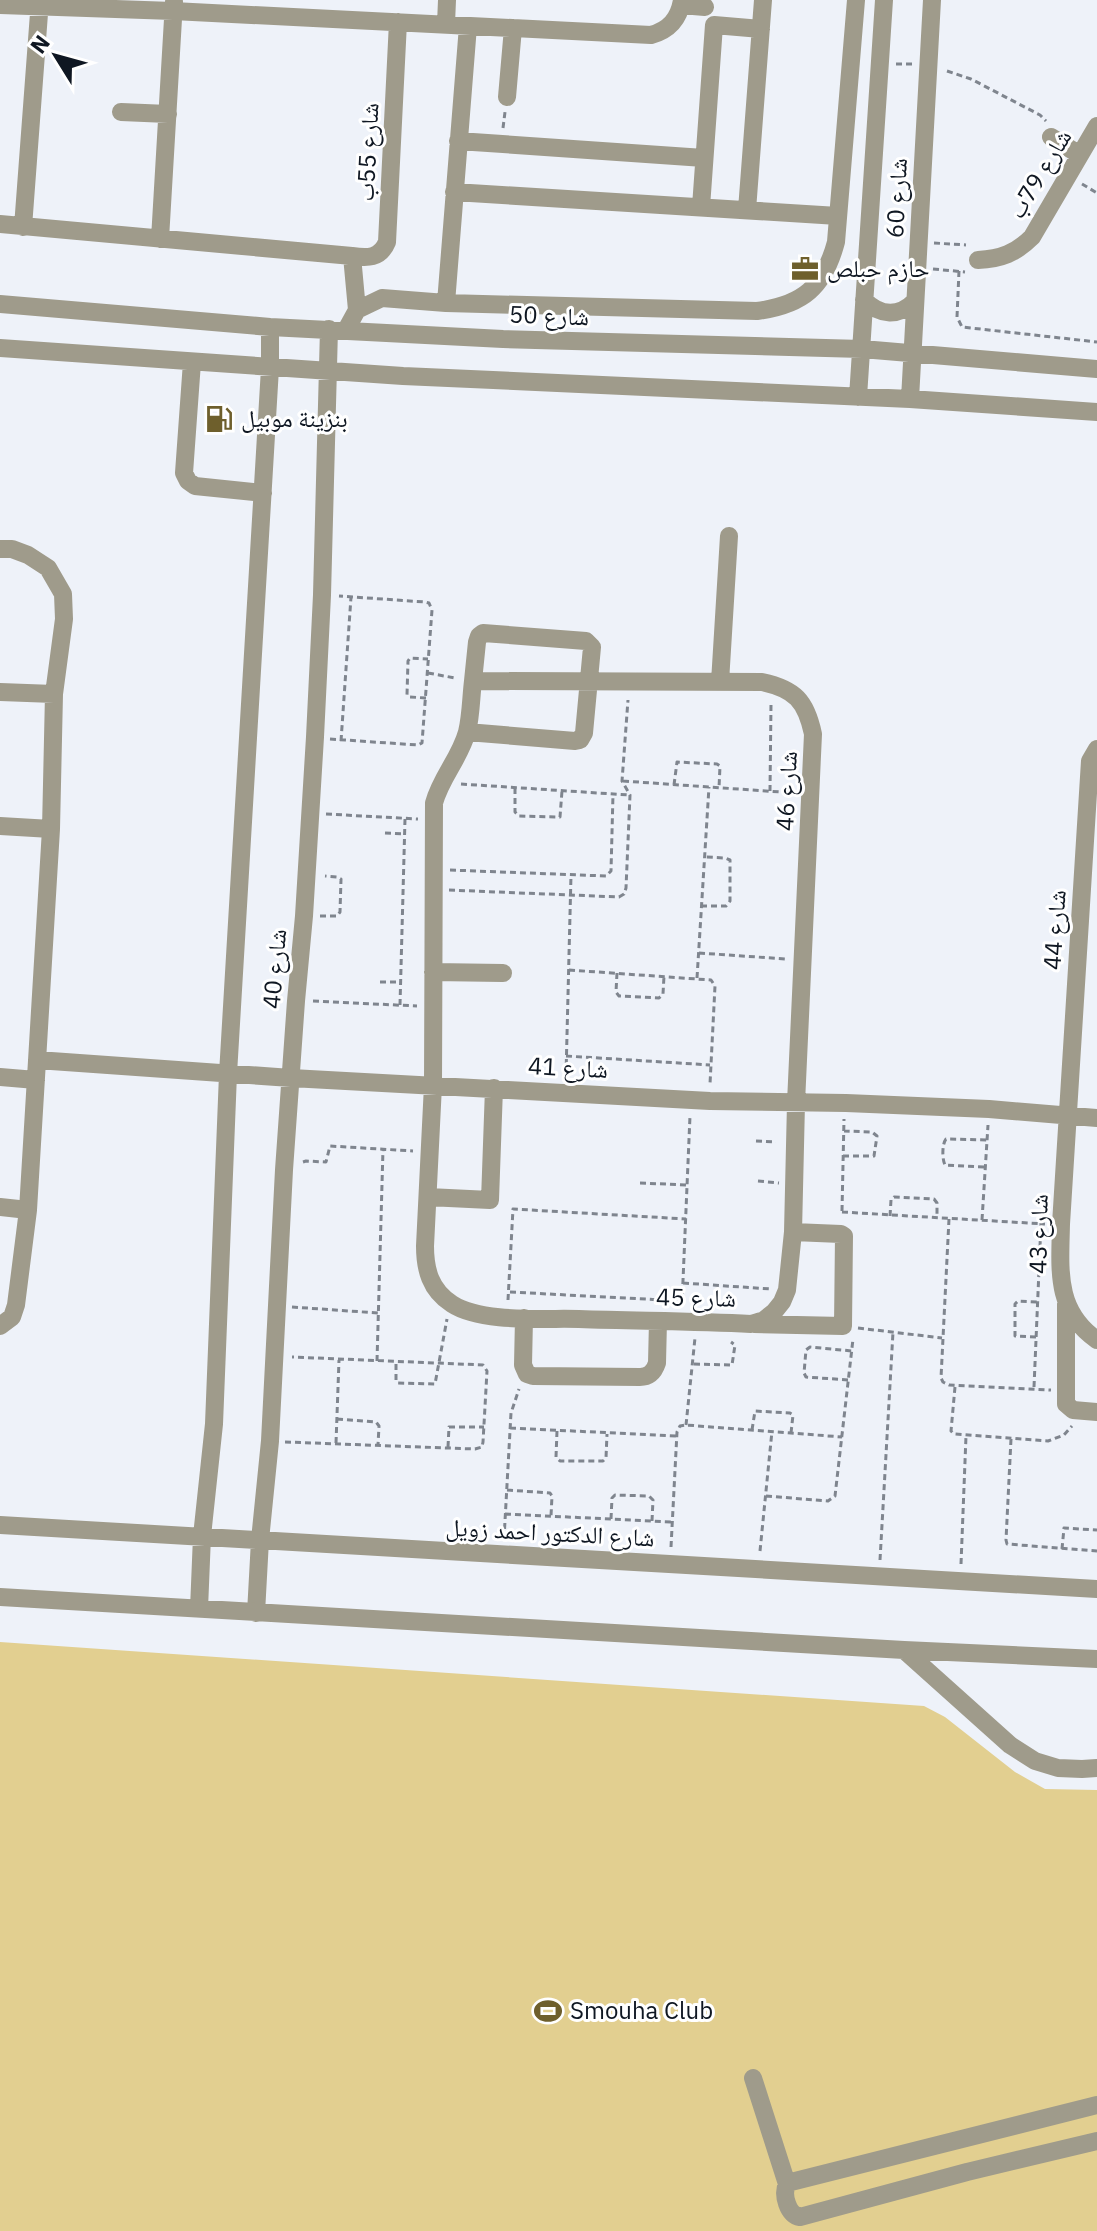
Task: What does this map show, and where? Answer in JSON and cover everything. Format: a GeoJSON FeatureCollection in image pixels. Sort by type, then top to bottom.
{"type":"FeatureCollection","features":[{"type":"Feature","properties":{"kind":"street"},"geometry":{"type":"LineString","coordinates":[[446,24],[447,0]]}},
{"type":"Feature","properties":{"kind":"street"},"geometry":{"type":"LineString","coordinates":[[747,210],[763,0]]}},
{"type":"Feature","properties":{"kind":"street"},"geometry":{"type":"LineString","coordinates":[[338,329],[357,310],[382,298],[446,303],[757,311],[780,308],[801,299],[818,284],[830,264],[836,242],[856,0]]}},
{"type":"Feature","properties":{"kind":"street","name":"شارع 60"},"geometry":{"type":"LineString","coordinates":[[858,397],[884,0]]}},
{"type":"Feature","properties":{"kind":"street","name":"شارع 60"},"geometry":{"type":"LineString","coordinates":[[910,399],[932,0]]}},
{"type":"Feature","properties":{"kind":"street"},"geometry":{"type":"LineString","coordinates":[[0,5],[322,9],[398,22],[651,35],[670,26],[682,3],[705,7]]}},
{"type":"Feature","properties":{"kind":"street"},"geometry":{"type":"LineString","coordinates":[[23,227],[40,4]]}},
{"type":"Feature","properties":{"kind":"street"},"geometry":{"type":"LineString","coordinates":[[160,239],[174,6]]}},
{"type":"Feature","properties":{"kind":"street","name":"شارع 55ب"},"geometry":{"type":"LineString","coordinates":[[352,256],[375,256],[385,249],[387,242],[398,22]]}},
{"type":"Feature","properties":{"kind":"street"},"geometry":{"type":"LineString","coordinates":[[701,207],[714,25],[761,29]]}},
{"type":"Feature","properties":{"kind":"street"},"geometry":{"type":"LineString","coordinates":[[446,303],[468,26]]}},
{"type":"Feature","properties":{"kind":"street"},"geometry":{"type":"LineString","coordinates":[[507,97],[513,28]]}},
{"type":"Feature","properties":{"kind":"street"},"geometry":{"type":"LineString","coordinates":[[121,112],[168,114]]}},
{"type":"Feature","properties":{"kind":"street","name":"شارع 79ب"},"geometry":{"type":"LineString","coordinates":[[973,253],[993,259],[1008,255],[1032,237],[1097,126]]}},
{"type":"Feature","properties":{"kind":"street"},"geometry":{"type":"LineString","coordinates":[[1051,137],[1080,155]]}},
{"type":"Feature","properties":{"kind":"street"},"geometry":{"type":"LineString","coordinates":[[458,141],[704,158]]}},
{"type":"Feature","properties":{"kind":"street"},"geometry":{"type":"LineString","coordinates":[[454,192],[838,216]]}},
{"type":"Feature","properties":{"kind":"street"},"geometry":{"type":"LineString","coordinates":[[0,224],[352,256],[357,310]]}},
{"type":"Feature","properties":{"kind":"street"},"geometry":{"type":"LineString","coordinates":[[864,300],[871,307],[889,313],[908,308],[915,301]]}},
{"type":"Feature","properties":{"kind":"street","name":"شارع 50"},"geometry":{"type":"LineString","coordinates":[[0,304],[270,327],[503,339],[862,349],[1097,369]]}},
{"type":"Feature","properties":{"kind":"street","name":"شارع 40"},"geometry":{"type":"LineString","coordinates":[[199,1609],[202,1536],[214,1424],[228,1074],[270,327]]}},
{"type":"Feature","properties":{"kind":"street","name":"شارع 40"},"geometry":{"type":"LineString","coordinates":[[256,1613],[270,1441],[276,1305],[315,737],[328,370],[338,329]]}},
{"type":"Feature","properties":{"kind":"street"},"geometry":{"type":"LineString","coordinates":[[0,348],[403,376],[910,399],[1097,412]]}},
{"type":"Feature","properties":{"kind":"street"},"geometry":{"type":"LineString","coordinates":[[192,362],[184,473],[188,481],[195,486],[263,493]]}},
{"type":"Feature","properties":{"kind":"street"},"geometry":{"type":"LineString","coordinates":[[720,682],[729,536]]}},
{"type":"Feature","properties":{"kind":"street"},"geometry":{"type":"LineString","coordinates":[[0,549],[12,549],[28,555],[48,568],[63,594],[64,619],[54,694],[51,829],[28,1210],[16,1305],[12,1317],[0,1326]]}},
{"type":"Feature","properties":{"kind":"street"},"geometry":{"type":"LineString","coordinates":[[450,1303],[438,1293],[425,1265],[433,1085],[434,803],[467,732],[477,639],[486,632],[588,642],[592,647],[584,733],[580,740],[467,732]]}},
{"type":"Feature","properties":{"kind":"street"},"geometry":{"type":"LineString","coordinates":[[473,681],[772,684]]}},
{"type":"Feature","properties":{"kind":"street","name":"شارع 46"},"geometry":{"type":"LineString","coordinates":[[772,684],[798,698],[809,714],[813,734],[796,1103]]}},
{"type":"Feature","properties":{"kind":"street"},"geometry":{"type":"LineString","coordinates":[[0,692],[54,694]]}},
{"type":"Feature","properties":{"kind":"street","name":"شارع 44"},"geometry":{"type":"LineString","coordinates":[[1067,1117],[1090,761],[1097,749]]}},
{"type":"Feature","properties":{"kind":"street"},"geometry":{"type":"LineString","coordinates":[[0,826],[51,829]]}},
{"type":"Feature","properties":{"kind":"street"},"geometry":{"type":"LineString","coordinates":[[433,972],[503,973]]}},
{"type":"Feature","properties":{"kind":"street","name":"شارع 41"},"geometry":{"type":"LineString","coordinates":[[37,1060],[291,1078],[691,1100],[989,1109],[1097,1118]]}},
{"type":"Feature","properties":{"kind":"street"},"geometry":{"type":"LineString","coordinates":[[0,1077],[36,1080]]}},
{"type":"Feature","properties":{"kind":"street"},"geometry":{"type":"LineString","coordinates":[[428,1197],[490,1200],[494,1088]]}},
{"type":"Feature","properties":{"kind":"street"},"geometry":{"type":"LineString","coordinates":[[787,1290],[793,1232],[796,1103]]}},
{"type":"Feature","properties":{"kind":"street","name":"شارع 43"},"geometry":{"type":"LineString","coordinates":[[1067,1117],[1060,1266],[1066,1302],[1073,1317],[1097,1340]]}},
{"type":"Feature","properties":{"kind":"street"},"geometry":{"type":"LineString","coordinates":[[0,1207],[28,1210]]}},
{"type":"Feature","properties":{"kind":"street"},"geometry":{"type":"LineString","coordinates":[[751,1324],[843,1326],[845,1238],[841,1234],[793,1232]]}},
{"type":"Feature","properties":{"kind":"street","name":"شارع 45"},"geometry":{"type":"LineString","coordinates":[[450,1303],[464,1310],[515,1318],[751,1324],[764,1320],[774,1312],[787,1290]]}},
{"type":"Feature","properties":{"kind":"street"},"geometry":{"type":"LineString","coordinates":[[1066,1302],[1068,1407],[1077,1411],[1097,1412]]}},
{"type":"Feature","properties":{"kind":"street"},"geometry":{"type":"LineString","coordinates":[[515,1318],[523,1365],[527,1374],[533,1376],[644,1377],[653,1372],[657,1363],[658,1321]]}},
{"type":"Feature","properties":{"kind":"street","name":"شارع الدكتور احمد زويل"},"geometry":{"type":"LineString","coordinates":[[0,1525],[1097,1589]]}},
{"type":"Feature","properties":{"kind":"street"},"geometry":{"type":"LineString","coordinates":[[0,1597],[1097,1659]]}},
{"type":"Feature","properties":{"kind":"street"},"geometry":{"type":"LineString","coordinates":[[904,1650],[1010,1745],[1035,1761],[1058,1768],[1097,1768]]}},
{"type":"Feature","properties":{"kind":"street"},"geometry":{"type":"LineString","coordinates":[[753,2078],[787,2184],[785,2190],[790,2212],[796,2217],[1097,2141]]}},
{"type":"Feature","properties":{"kind":"street"},"geometry":{"type":"LineString","coordinates":[[787,2184],[1097,2105]]}},
{"type":"Feature","properties":{"kind":"street"},"geometry":{"type":"LineString","coordinates":[[959,2141],[967,2172]]}},
{"type":"Feature","properties":{"kind":"path"},"geometry":{"type":"LineString","coordinates":[[880,63],[929,65],[971,79],[1040,115],[1046,121],[1051,137]]}},
{"type":"Feature","properties":{"kind":"path"},"geometry":{"type":"LineString","coordinates":[[502,144],[507,97]]}},
{"type":"Feature","properties":{"kind":"path"},"geometry":{"type":"LineString","coordinates":[[918,241],[973,253]]}},
{"type":"Feature","properties":{"kind":"path"},"geometry":{"type":"LineString","coordinates":[[959,271],[957,317],[962,327],[1097,342]]}},
{"type":"Feature","properties":{"kind":"path"},"geometry":{"type":"LineString","coordinates":[[315,737],[421,744],[432,610],[429,603],[322,595]]}},
{"type":"Feature","properties":{"kind":"path"},"geometry":{"type":"LineString","coordinates":[[341,741],[351,597]]}},
{"type":"Feature","properties":{"kind":"path"},"geometry":{"type":"LineString","coordinates":[[426,698],[407,695],[408,661],[410,658],[429,659]]}},
{"type":"Feature","properties":{"kind":"path"},"geometry":{"type":"LineString","coordinates":[[428,673],[473,681]]}},
{"type":"Feature","properties":{"kind":"path"},"geometry":{"type":"LineString","coordinates":[[434,889],[619,897],[625,891],[630,795],[622,781],[630,682]]}},
{"type":"Feature","properties":{"kind":"path"},"geometry":{"type":"LineString","coordinates":[[770,791],[772,684]]}},
{"type":"Feature","properties":{"kind":"path"},"geometry":{"type":"LineString","coordinates":[[674,785],[675,765],[678,762],[717,764],[720,766],[719,788]]}},
{"type":"Feature","properties":{"kind":"path"},"geometry":{"type":"LineString","coordinates":[[622,781],[810,794]]}},
{"type":"Feature","properties":{"kind":"path"},"geometry":{"type":"LineString","coordinates":[[441,783],[630,795]]}},
{"type":"Feature","properties":{"kind":"path"},"geometry":{"type":"LineString","coordinates":[[697,978],[709,787]]}},
{"type":"Feature","properties":{"kind":"path"},"geometry":{"type":"LineString","coordinates":[[515,788],[515,812],[519,816],[560,817],[562,791]]}},
{"type":"Feature","properties":{"kind":"path"},"geometry":{"type":"LineString","coordinates":[[434,869],[603,877],[610,873],[613,794]]}},
{"type":"Feature","properties":{"kind":"path"},"geometry":{"type":"LineString","coordinates":[[310,813],[434,820]]}},
{"type":"Feature","properties":{"kind":"path"},"geometry":{"type":"LineString","coordinates":[[400,1005],[405,819]]}},
{"type":"Feature","properties":{"kind":"path"},"geometry":{"type":"LineString","coordinates":[[385,833],[405,834]]}},
{"type":"Feature","properties":{"kind":"path"},"geometry":{"type":"LineString","coordinates":[[701,906],[726,906],[730,901],[730,860],[705,857]]}},
{"type":"Feature","properties":{"kind":"path"},"geometry":{"type":"LineString","coordinates":[[565,1092],[571,875]]}},
{"type":"Feature","properties":{"kind":"path"},"geometry":{"type":"LineString","coordinates":[[304,916],[335,916],[340,912],[340,878],[306,876]]}},
{"type":"Feature","properties":{"kind":"path"},"geometry":{"type":"LineString","coordinates":[[699,953],[802,960]]}},
{"type":"Feature","properties":{"kind":"path"},"geometry":{"type":"LineString","coordinates":[[569,970],[711,980],[715,986],[710,1101]]}},
{"type":"Feature","properties":{"kind":"path"},"geometry":{"type":"LineString","coordinates":[[617,973],[617,995],[645,998],[662,996],[664,976]]}},
{"type":"Feature","properties":{"kind":"path"},"geometry":{"type":"LineString","coordinates":[[380,982],[400,982]]}},
{"type":"Feature","properties":{"kind":"path"},"geometry":{"type":"LineString","coordinates":[[296,1001],[433,1006]]}},
{"type":"Feature","properties":{"kind":"path"},"geometry":{"type":"LineString","coordinates":[[566,1056],[710,1065]]}},
{"type":"Feature","properties":{"kind":"path"},"geometry":{"type":"LineString","coordinates":[[686,1425],[693,1363],[689,1322],[682,1301],[691,1100]]}},
{"type":"Feature","properties":{"kind":"path"},"geometry":{"type":"LineString","coordinates":[[841,1234],[846,1103]]}},
{"type":"Feature","properties":{"kind":"path"},"geometry":{"type":"LineString","coordinates":[[982,1220],[989,1109]]}},
{"type":"Feature","properties":{"kind":"path"},"geometry":{"type":"LineString","coordinates":[[843,1156],[874,1156],[877,1136],[872,1132],[844,1131]]}},
{"type":"Feature","properties":{"kind":"path"},"geometry":{"type":"LineString","coordinates":[[985,1167],[945,1165],[944,1141],[988,1140]]}},
{"type":"Feature","properties":{"kind":"path"},"geometry":{"type":"LineString","coordinates":[[756,1141],[795,1143]]}},
{"type":"Feature","properties":{"kind":"path"},"geometry":{"type":"LineString","coordinates":[[303,1163],[326,1162],[330,1146],[429,1152]]}},
{"type":"Feature","properties":{"kind":"path"},"geometry":{"type":"LineString","coordinates":[[377,1361],[383,1149]]}},
{"type":"Feature","properties":{"kind":"path"},"geometry":{"type":"LineString","coordinates":[[640,1183],[687,1185]]}},
{"type":"Feature","properties":{"kind":"path"},"geometry":{"type":"LineString","coordinates":[[890,1216],[894,1197],[936,1200],[936,1218]]}},
{"type":"Feature","properties":{"kind":"path"},"geometry":{"type":"LineString","coordinates":[[515,1318],[508,1291],[513,1209],[686,1219]]}},
{"type":"Feature","properties":{"kind":"path"},"geometry":{"type":"LineString","coordinates":[[842,1212],[1061,1224]]}},
{"type":"Feature","properties":{"kind":"path"},"geometry":{"type":"LineString","coordinates":[[949,1219],[941,1378],[947,1385],[1066,1391]]}},
{"type":"Feature","properties":{"kind":"path"},"geometry":{"type":"LineString","coordinates":[[1033,1389],[1041,1223]]}},
{"type":"Feature","properties":{"kind":"path"},"geometry":{"type":"LineString","coordinates":[[683,1283],[787,1290]]}},
{"type":"Feature","properties":{"kind":"path"},"geometry":{"type":"LineString","coordinates":[[508,1291],[682,1301]]}},
{"type":"Feature","properties":{"kind":"path"},"geometry":{"type":"LineString","coordinates":[[1036,1337],[1015,1336],[1015,1304],[1018,1301],[1037,1302]]}},
{"type":"Feature","properties":{"kind":"path"},"geometry":{"type":"LineString","coordinates":[[396,1362],[397,1382],[436,1383],[437,1363],[450,1303]]}},
{"type":"Feature","properties":{"kind":"path"},"geometry":{"type":"LineString","coordinates":[[276,1305],[378,1313]]}},
{"type":"Feature","properties":{"kind":"path"},"geometry":{"type":"LineString","coordinates":[[766,1496],[832,1500],[855,1327],[943,1339]]}},
{"type":"Feature","properties":{"kind":"path"},"geometry":{"type":"LineString","coordinates":[[879,1576],[893,1332]]}},
{"type":"Feature","properties":{"kind":"path"},"geometry":{"type":"LineString","coordinates":[[693,1363],[733,1364],[734,1343],[720,1341]]}},
{"type":"Feature","properties":{"kind":"path"},"geometry":{"type":"LineString","coordinates":[[849,1380],[806,1377],[806,1350],[810,1347],[852,1351]]}},
{"type":"Feature","properties":{"kind":"path"},"geometry":{"type":"LineString","coordinates":[[270,1441],[480,1448],[484,1427],[486,1367],[483,1365],[274,1356]]}},
{"type":"Feature","properties":{"kind":"path"},"geometry":{"type":"LineString","coordinates":[[336,1443],[339,1360]]}},
{"type":"Feature","properties":{"kind":"path"},"geometry":{"type":"LineString","coordinates":[[503,1555],[511,1413],[515,1394],[527,1374]]}},
{"type":"Feature","properties":{"kind":"path"},"geometry":{"type":"LineString","coordinates":[[955,1385],[954,1434],[1048,1441],[1071,1428],[1077,1411]]}},
{"type":"Feature","properties":{"kind":"path"},"geometry":{"type":"LineString","coordinates":[[752,1430],[755,1411],[790,1413],[793,1415],[791,1433]]}},
{"type":"Feature","properties":{"kind":"path"},"geometry":{"type":"LineString","coordinates":[[337,1419],[375,1421],[379,1426],[378,1445]]}},
{"type":"Feature","properties":{"kind":"path"},"geometry":{"type":"LineString","coordinates":[[670,1564],[679,1428],[686,1425],[842,1437]]}},
{"type":"Feature","properties":{"kind":"path"},"geometry":{"type":"LineString","coordinates":[[448,1448],[449,1427],[484,1427]]}},
{"type":"Feature","properties":{"kind":"path"},"geometry":{"type":"LineString","coordinates":[[510,1428],[677,1436]]}},
{"type":"Feature","properties":{"kind":"path"},"geometry":{"type":"LineString","coordinates":[[557,1431],[556,1457],[560,1461],[604,1461],[607,1433]]}},
{"type":"Feature","properties":{"kind":"path"},"geometry":{"type":"LineString","coordinates":[[758,1569],[772,1431]]}},
{"type":"Feature","properties":{"kind":"path"},"geometry":{"type":"LineString","coordinates":[[961,1581],[966,1436]]}},
{"type":"Feature","properties":{"kind":"path"},"geometry":{"type":"LineString","coordinates":[[1011,1439],[1006,1543],[1010,1546],[1097,1551]]}},
{"type":"Feature","properties":{"kind":"path"},"geometry":{"type":"LineString","coordinates":[[507,1490],[548,1492],[552,1496],[551,1516]]}},
{"type":"Feature","properties":{"kind":"path"},"geometry":{"type":"LineString","coordinates":[[611,1519],[612,1497],[650,1496],[653,1499],[652,1521]]}},
{"type":"Feature","properties":{"kind":"path"},"geometry":{"type":"LineString","coordinates":[[505,1514],[672,1522]]}},
{"type":"Feature","properties":{"kind":"path"},"geometry":{"type":"LineString","coordinates":[[1062,1549],[1064,1528],[1097,1530]]}},
{"type":"Feature","properties":{"kind":"shaded area","name":"Smouha Club"},"geometry":{"type":"Polygon","coordinates":[[[0,1642],[924,1706],[945,1717],[1015,1772],[1045,1789],[1097,1790],[1097,2231],[0,2231],[0,1642]]]}},
{"type":"Feature","properties":{"kind":"place","name":"حازم حبلص"},"geometry":{"type":"Point","coordinates":[805,269]}},
{"type":"Feature","properties":{"kind":"place","name":"بنزينة موبيل"},"geometry":{"type":"Point","coordinates":[219,419]}},
{"type":"Feature","properties":{"kind":"place","name":"Smouha Club"},"geometry":{"type":"Point","coordinates":[548,2011]}}]}
